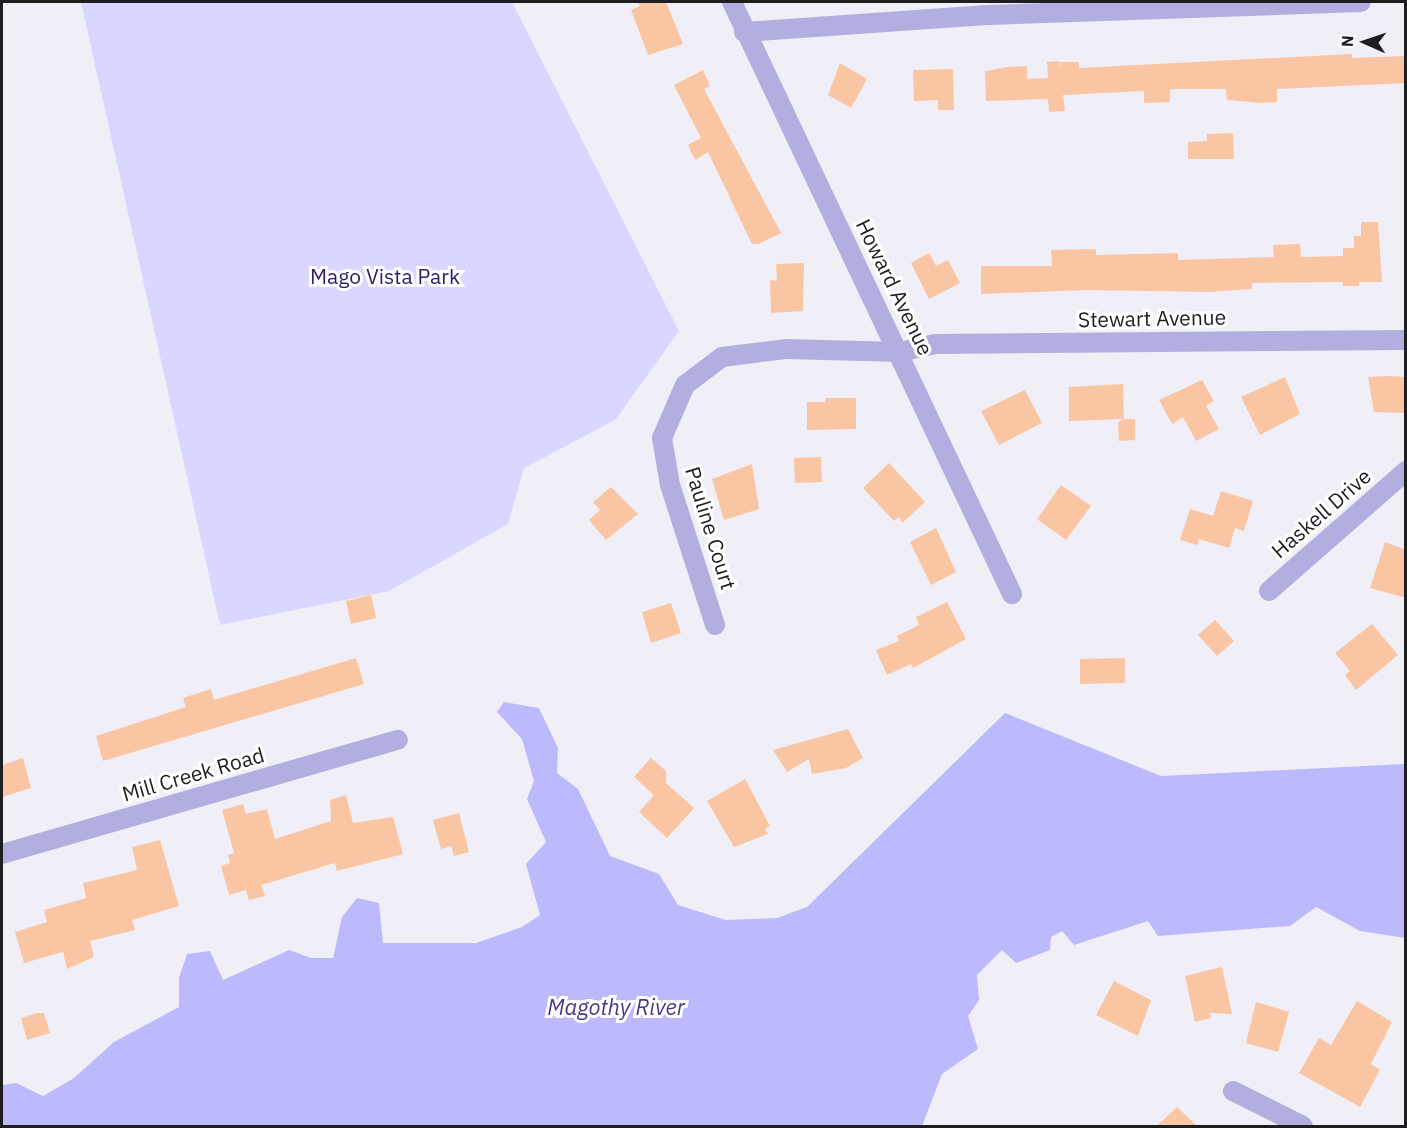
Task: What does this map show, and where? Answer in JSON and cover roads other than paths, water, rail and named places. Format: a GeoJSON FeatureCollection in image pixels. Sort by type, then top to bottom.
{"type":"FeatureCollection","features":[{"type":"Feature","properties":{"kind":"street","name":"Howard Avenue"},"geometry":{"type":"LineString","coordinates":[[732,2],[744,32],[900,352],[1012,594]]}},
{"type":"Feature","properties":{"kind":"street"},"geometry":{"type":"LineString","coordinates":[[744,32],[1170,5],[1361,2]]}},
{"type":"Feature","properties":{"kind":"street","name":"Stewart Avenue"},"geometry":{"type":"LineString","coordinates":[[900,352],[935,344],[1406,340]]}},
{"type":"Feature","properties":{"kind":"street","name":"Pauline Court"},"geometry":{"type":"LineString","coordinates":[[715,625],[670,485],[662,438],[686,385],[722,357],[786,349],[900,352]]}},
{"type":"Feature","properties":{"kind":"street","name":"Haskell Drive"},"geometry":{"type":"LineString","coordinates":[[1269,591],[1406,471]]}},
{"type":"Feature","properties":{"kind":"street","name":"Mill Creek Road"},"geometry":{"type":"LineString","coordinates":[[2,854],[398,740]]}},
{"type":"Feature","properties":{"kind":"street"},"geometry":{"type":"LineString","coordinates":[[1233,1091],[1303,1126]]}},
{"type":"Feature","properties":{"kind":"water","name":"Magothy River"},"geometry":{"type":"Polygon","coordinates":[[[504,702],[539,708],[558,748],[557,773],[578,789],[610,856],[659,874],[678,905],[726,920],[777,918],[807,907],[1005,713],[1161,776],[1405,764],[1405,938],[1360,931],[1316,907],[1290,926],[1158,936],[1148,921],[1074,945],[1062,931],[1051,937],[1050,950],[1016,963],[1002,950],[977,975],[979,1000],[968,1016],[978,1049],[942,1074],[922,1126],[2,1126],[2,1085],[16,1083],[43,1096],[74,1078],[114,1042],[179,1007],[179,978],[187,954],[210,951],[223,980],[289,950],[311,958],[333,958],[342,917],[357,898],[379,903],[383,943],[476,943],[522,927],[540,915],[526,864],[546,842],[527,799],[534,781],[522,739],[497,712],[504,702]]]}},
{"type":"Feature","properties":{"kind":"park label","name":"Mago Vista Park"},"geometry":{"type":"Point","coordinates":[385,276]}}]}
